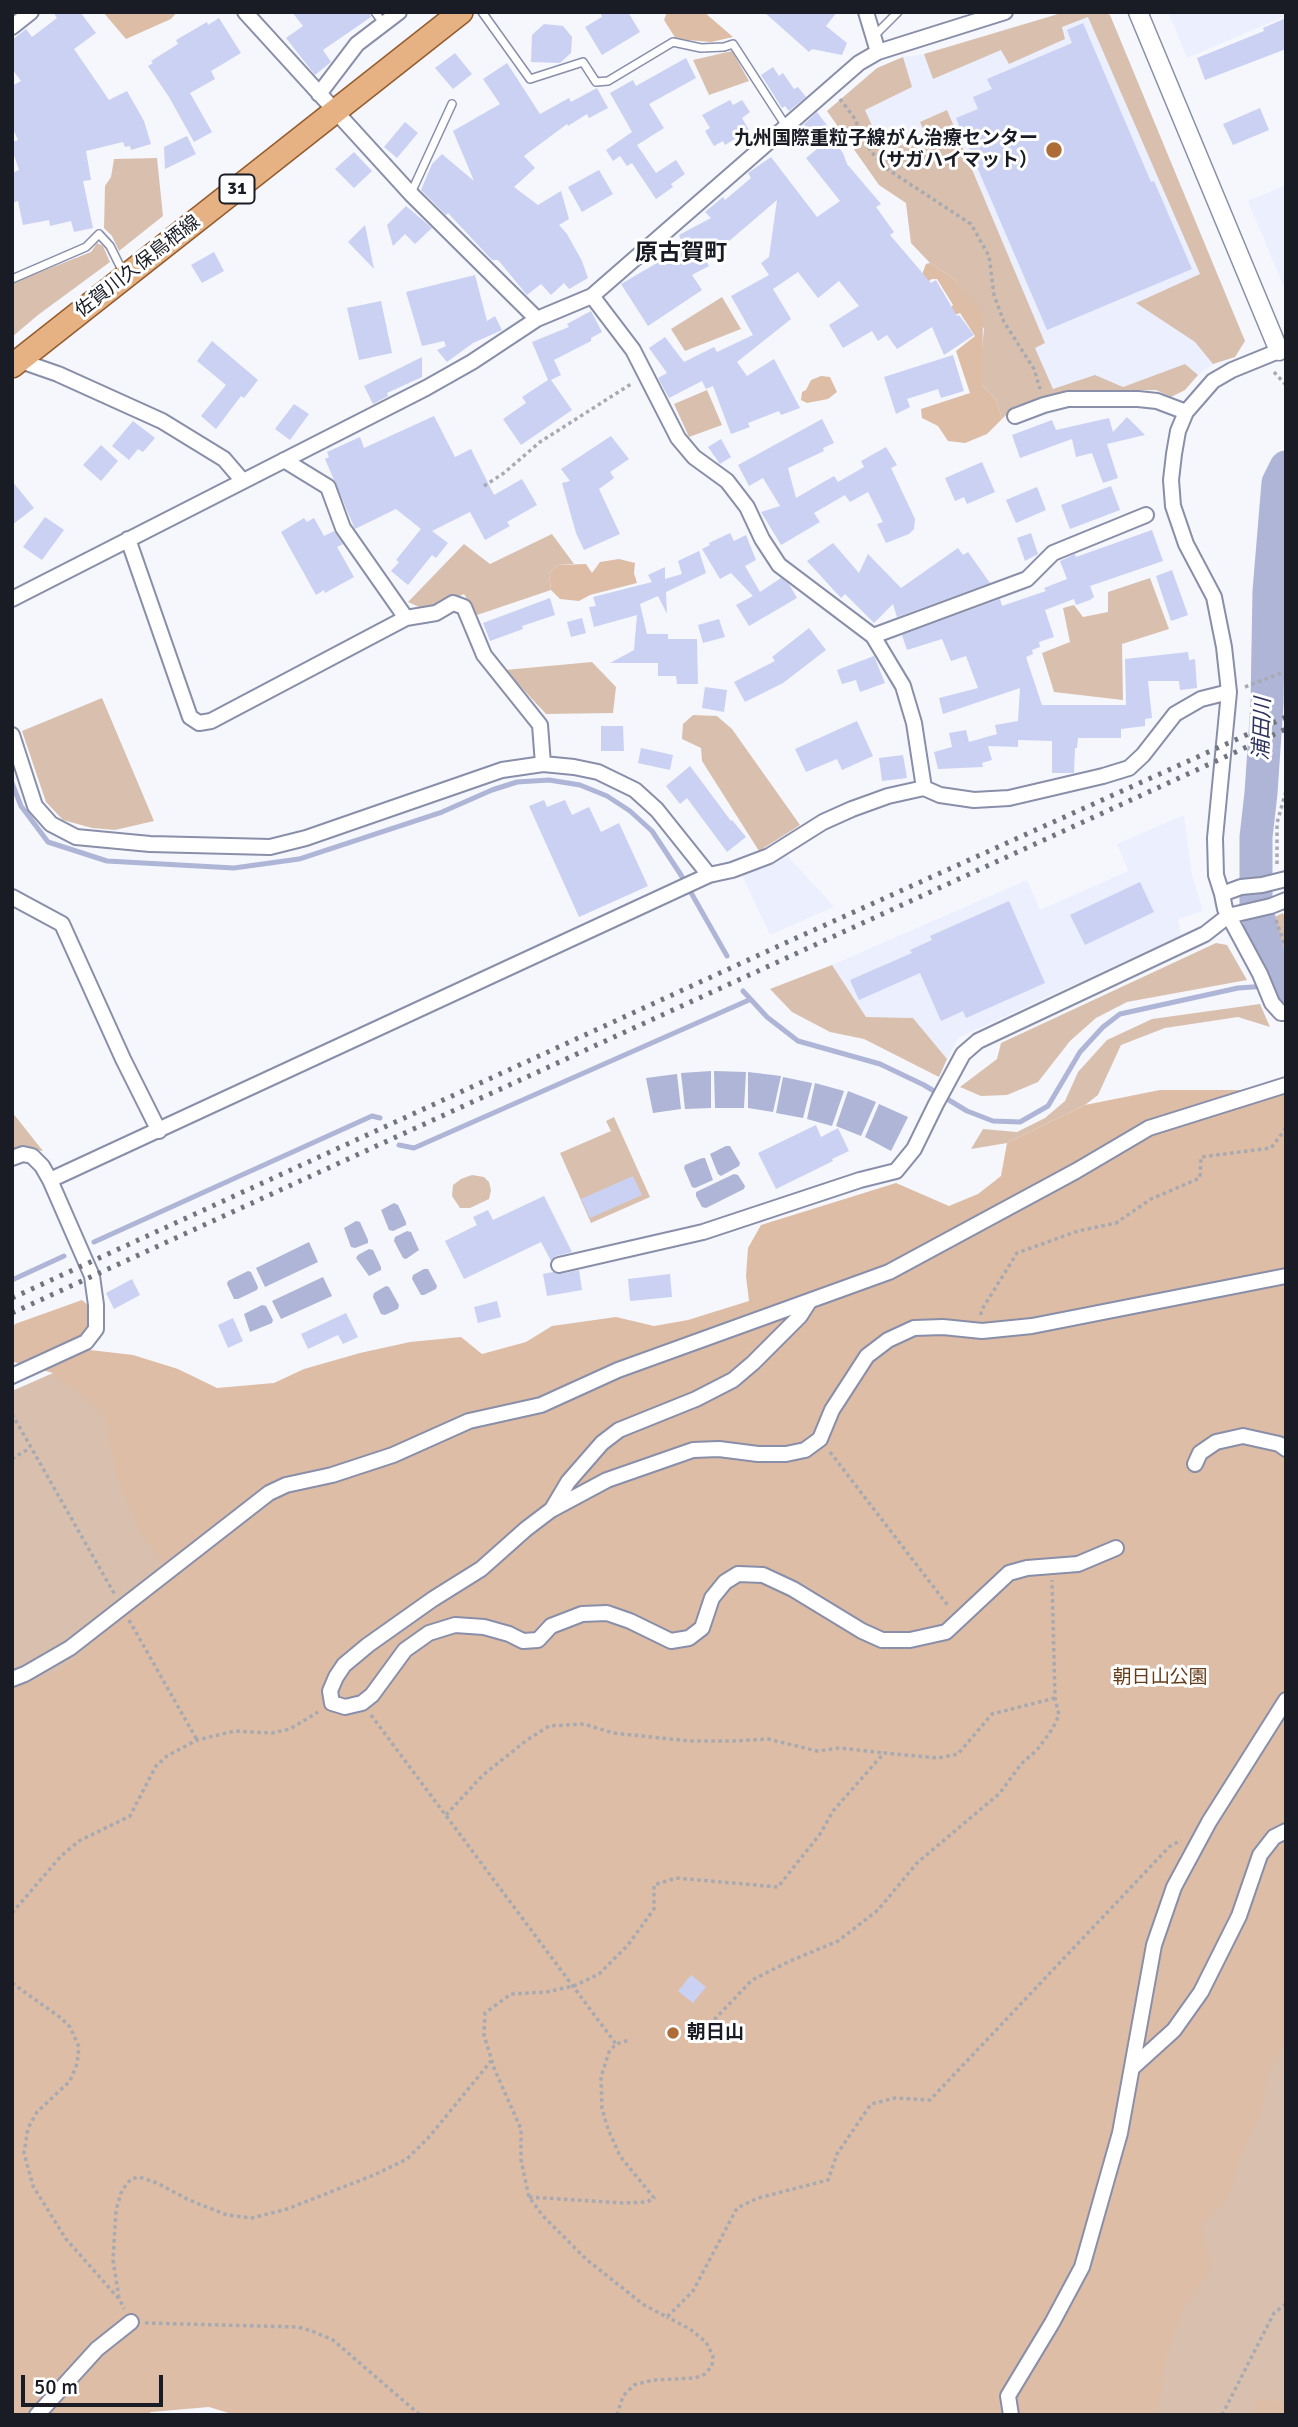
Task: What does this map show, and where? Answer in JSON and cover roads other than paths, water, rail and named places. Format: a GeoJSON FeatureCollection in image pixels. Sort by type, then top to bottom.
{"type":"FeatureCollection","features":[{"type":"Feature","properties":{"kind":"main road","name":"佐賀川久保鳥栖線"},"geometry":{"type":"LineString","coordinates":[[14,361],[125,277],[461,12]]}},
{"type":"Feature","properties":{"kind":"street"},"geometry":{"type":"LineString","coordinates":[[12,27],[31,12]]}},
{"type":"Feature","properties":{"kind":"street"},"geometry":{"type":"LineString","coordinates":[[245,12],[411,194],[537,318]]}},
{"type":"Feature","properties":{"kind":"street"},"geometry":{"type":"LineString","coordinates":[[319,94],[379,18],[399,12]]}},
{"type":"Feature","properties":{"kind":"street"},"geometry":{"type":"LineString","coordinates":[[866,12],[878,52]]}},
{"type":"Feature","properties":{"kind":"street"},"geometry":{"type":"LineString","coordinates":[[12,599],[426,388],[472,362],[537,318],[592,296],[859,62],[878,52],[1005,12]]}},
{"type":"Feature","properties":{"kind":"street"},"geometry":{"type":"LineString","coordinates":[[1138,12],[1283,352],[1232,370],[1213,381],[1186,412],[1178,431],[1171,480],[1173,506],[1186,544],[1214,597],[1229,692],[1215,838],[1216,875],[1224,909],[1260,974],[1272,1003],[1284,1013]]}},
{"type":"Feature","properties":{"kind":"street"},"geometry":{"type":"LineString","coordinates":[[592,296],[633,350],[678,438],[694,457],[727,481],[747,507],[762,539],[779,565],[873,636],[903,686],[915,723],[924,788]]}},
{"type":"Feature","properties":{"kind":"street"},"geometry":{"type":"LineString","coordinates":[[14,361],[58,374],[162,421],[224,459],[242,480]]}},
{"type":"Feature","properties":{"kind":"street"},"geometry":{"type":"LineString","coordinates":[[1015,416],[1068,399],[1157,401],[1186,412]]}},
{"type":"Feature","properties":{"kind":"street"},"geometry":{"type":"LineString","coordinates":[[284,460],[328,486],[342,528],[406,618]]}},
{"type":"Feature","properties":{"kind":"street"},"geometry":{"type":"LineString","coordinates":[[873,636],[1027,579],[1053,553],[1146,515]]}},
{"type":"Feature","properties":{"kind":"street"},"geometry":{"type":"LineString","coordinates":[[128,539],[190,717],[199,723],[211,721],[406,618],[436,613],[453,603],[464,607],[484,655],[540,725],[543,764]]}},
{"type":"Feature","properties":{"kind":"street"},"geometry":{"type":"LineString","coordinates":[[50,1180],[663,897],[706,878],[769,856],[823,822],[852,809],[888,796],[924,788],[940,795],[974,800],[1009,798],[1129,768],[1143,755],[1175,714],[1201,699],[1229,692]]}},
{"type":"Feature","properties":{"kind":"street"},"geometry":{"type":"LineString","coordinates":[[12,735],[35,806],[51,824],[76,837],[150,844],[270,847],[306,838],[502,770],[543,764],[598,772],[635,790],[657,810],[706,878]]}},
{"type":"Feature","properties":{"kind":"street"},"geometry":{"type":"LineString","coordinates":[[1222,894],[1241,887],[1286,879]]}},
{"type":"Feature","properties":{"kind":"street"},"geometry":{"type":"LineString","coordinates":[[12,897],[62,924],[123,1059],[159,1130]]}},
{"type":"Feature","properties":{"kind":"street"},"geometry":{"type":"LineString","coordinates":[[559,1265],[703,1232],[860,1180],[896,1171],[915,1149],[963,1054],[978,1041],[1205,934],[1228,916],[1247,913],[1286,900]]}},
{"type":"Feature","properties":{"kind":"street"},"geometry":{"type":"LineString","coordinates":[[12,1679],[70,1648],[234,1518],[278,1489],[393,1455],[469,1421],[541,1405],[618,1370],[900,1266],[1042,1190],[1149,1128],[1286,1085]]}},
{"type":"Feature","properties":{"kind":"street"},"geometry":{"type":"LineString","coordinates":[[12,1158],[23,1154],[32,1156],[42,1166],[92,1276],[96,1304],[96,1329],[86,1342],[12,1376]]}},
{"type":"Feature","properties":{"kind":"street"},"geometry":{"type":"LineString","coordinates":[[1116,1548],[1078,1564],[1051,1565],[1009,1573],[946,1632],[910,1640],[882,1640],[763,1575],[738,1574],[725,1582],[712,1598],[702,1628],[689,1638],[671,1641],[607,1613],[582,1614],[551,1626],[538,1640],[523,1641],[484,1627],[455,1625],[429,1633],[405,1650],[372,1695],[362,1703],[345,1707],[332,1703],[330,1691],[344,1665],[424,1605],[481,1569],[551,1510],[607,1480],[692,1450],[719,1449],[786,1454],[805,1450],[820,1439],[832,1410],[867,1356],[888,1340],[914,1328],[943,1327],[982,1331],[1032,1325],[1286,1276]]}},
{"type":"Feature","properties":{"kind":"street"},"geometry":{"type":"LineString","coordinates":[[551,1510],[568,1482],[602,1443],[620,1430],[696,1399],[733,1380],[800,1316],[808,1302]]}},
{"type":"Feature","properties":{"kind":"street"},"geometry":{"type":"LineString","coordinates":[[1195,1464],[1200,1453],[1216,1442],[1243,1436],[1279,1444],[1286,1449]]}},
{"type":"Feature","properties":{"kind":"street"},"geometry":{"type":"LineString","coordinates":[[1011,2415],[1008,2396],[1082,2267],[1120,2133],[1154,1945],[1174,1887],[1209,1822],[1286,1700]]}},
{"type":"Feature","properties":{"kind":"street"},"geometry":{"type":"LineString","coordinates":[[1132,2068],[1174,2030],[1201,1992],[1239,1916],[1260,1855],[1275,1837],[1286,1831]]}},
{"type":"Feature","properties":{"kind":"street"},"geometry":{"type":"LineString","coordinates":[[37,2415],[97,2349],[131,2322]]}},
{"type":"Feature","properties":{"kind":"lane"},"geometry":{"type":"LineString","coordinates":[[482,12],[530,79],[583,62],[596,82],[608,81],[673,42],[701,48],[733,44],[786,127]]}},
{"type":"Feature","properties":{"kind":"lane"},"geometry":{"type":"LineString","coordinates":[[873,37],[884,29],[898,12]]}},
{"type":"Feature","properties":{"kind":"lane"},"geometry":{"type":"LineString","coordinates":[[411,194],[452,104]]}},
{"type":"Feature","properties":{"kind":"lane"},"geometry":{"type":"LineString","coordinates":[[12,279],[86,247],[99,234],[110,246],[125,277]]}},
{"type":"Feature","properties":{"kind":"water"},"geometry":{"type":"Polygon","coordinates":[[[711,1071],[711,1108],[685,1109],[681,1073],[711,1071]]]}},
{"type":"Feature","properties":{"kind":"water"},"geometry":{"type":"Polygon","coordinates":[[[714,1071],[746,1072],[744,1108],[715,1108],[714,1071]]]}},
{"type":"Feature","properties":{"kind":"water"},"geometry":{"type":"Polygon","coordinates":[[[748,1072],[781,1076],[773,1112],[748,1108],[748,1072]]]}},
{"type":"Feature","properties":{"kind":"water"},"geometry":{"type":"Polygon","coordinates":[[[677,1074],[681,1109],[653,1113],[646,1078],[677,1074]]]}},
{"type":"Feature","properties":{"kind":"water"},"geometry":{"type":"Polygon","coordinates":[[[783,1077],[812,1083],[803,1118],[776,1113],[783,1077]]]}},
{"type":"Feature","properties":{"kind":"water"},"geometry":{"type":"Polygon","coordinates":[[[815,1083],[844,1091],[832,1126],[807,1119],[815,1083]]]}},
{"type":"Feature","properties":{"kind":"water"},"geometry":{"type":"Polygon","coordinates":[[[848,1091],[876,1102],[861,1136],[836,1126],[848,1091]]]}},
{"type":"Feature","properties":{"kind":"water"},"geometry":{"type":"Polygon","coordinates":[[[879,1104],[908,1117],[891,1151],[865,1137],[879,1104]]]}},
{"type":"Feature","properties":{"kind":"water"},"geometry":{"type":"Polygon","coordinates":[[[730,1146],[740,1163],[721,1176],[710,1154],[730,1146]]]}},
{"type":"Feature","properties":{"kind":"water"},"geometry":{"type":"Polygon","coordinates":[[[705,1158],[713,1180],[695,1188],[692,1187],[684,1168],[685,1165],[705,1158]]]}},
{"type":"Feature","properties":{"kind":"water"},"geometry":{"type":"Polygon","coordinates":[[[734,1174],[738,1175],[745,1186],[744,1189],[706,1208],[702,1207],[696,1192],[734,1174]]]}},
{"type":"Feature","properties":{"kind":"water"},"geometry":{"type":"Polygon","coordinates":[[[394,1203],[398,1205],[406,1225],[393,1231],[389,1230],[381,1210],[394,1203]]]}},
{"type":"Feature","properties":{"kind":"water"},"geometry":{"type":"Polygon","coordinates":[[[356,1221],[360,1222],[368,1243],[355,1248],[351,1247],[344,1228],[356,1221]]]}},
{"type":"Feature","properties":{"kind":"water"},"geometry":{"type":"Polygon","coordinates":[[[407,1231],[411,1232],[419,1250],[406,1259],[394,1241],[395,1237],[407,1231]]]}},
{"type":"Feature","properties":{"kind":"water"},"geometry":{"type":"Polygon","coordinates":[[[309,1242],[318,1262],[265,1287],[256,1268],[309,1242]]]}},
{"type":"Feature","properties":{"kind":"water"},"geometry":{"type":"Polygon","coordinates":[[[369,1249],[373,1250],[381,1270],[369,1276],[356,1258],[369,1249]]]}},
{"type":"Feature","properties":{"kind":"water"},"geometry":{"type":"Polygon","coordinates":[[[428,1269],[437,1286],[436,1289],[421,1295],[412,1279],[413,1275],[428,1269]]]}},
{"type":"Feature","properties":{"kind":"water"},"geometry":{"type":"Polygon","coordinates":[[[251,1272],[257,1290],[234,1299],[228,1281],[251,1272]]]}},
{"type":"Feature","properties":{"kind":"water"},"geometry":{"type":"Polygon","coordinates":[[[323,1277],[332,1296],[281,1319],[272,1301],[323,1277]]]}},
{"type":"Feature","properties":{"kind":"water"},"geometry":{"type":"Polygon","coordinates":[[[386,1286],[399,1305],[398,1309],[385,1315],[381,1314],[373,1297],[374,1293],[386,1286]]]}},
{"type":"Feature","properties":{"kind":"water"},"geometry":{"type":"Polygon","coordinates":[[[262,1305],[266,1306],[272,1323],[250,1332],[244,1314],[262,1305]]]}},
{"type":"Feature","properties":{"kind":"waterway","name":"浦田川"},"geometry":{"type":"LineString","coordinates":[[1286,467],[1278,483],[1269,591],[1267,704],[1256,837],[1256,907],[1277,979],[1286,986]]}},
{"type":"Feature","properties":{"kind":"waterway"},"geometry":{"type":"LineString","coordinates":[[12,783],[21,806],[48,842],[107,861],[234,868],[299,859],[442,812],[517,782],[549,780],[580,785],[607,796],[630,811],[652,831],[681,875],[727,956]]}},
{"type":"Feature","properties":{"kind":"waterway"},"geometry":{"type":"LineString","coordinates":[[743,991],[767,1017],[798,1041],[880,1064],[924,1085],[967,1111],[993,1121],[1020,1122],[1048,1106],[1080,1052],[1103,1027],[1120,1014],[1238,988],[1282,985]]}},
{"type":"Feature","properties":{"kind":"waterway"},"geometry":{"type":"LineString","coordinates":[[399,1145],[414,1148],[749,1000]]}},
{"type":"Feature","properties":{"kind":"waterway"},"geometry":{"type":"LineString","coordinates":[[94,1242],[372,1116],[380,1118]]}},
{"type":"Feature","properties":{"kind":"waterway"},"geometry":{"type":"LineString","coordinates":[[12,1280],[64,1256]]}},
{"type":"Feature","properties":{"kind":"railway"},"geometry":{"type":"LineString","coordinates":[[12,1298],[783,944],[1286,717]]}},
{"type":"Feature","properties":{"kind":"railway"},"geometry":{"type":"LineString","coordinates":[[12,1313],[1286,729]]}},
{"type":"Feature","properties":{"kind":"place","name":"九州国際重粒子線がん治療センター （サガハイマット）"},"geometry":{"type":"Point","coordinates":[1054,150]}},
{"type":"Feature","properties":{"kind":"place","name":"朝日山"},"geometry":{"type":"Point","coordinates":[673,2033]}},
{"type":"Feature","properties":{"kind":"district","name":"原古賀町"},"geometry":{"type":"Point","coordinates":[681,254]}},
{"type":"Feature","properties":{"kind":"park label","name":"朝日山公園"},"geometry":{"type":"Point","coordinates":[1160,1678]}}]}
